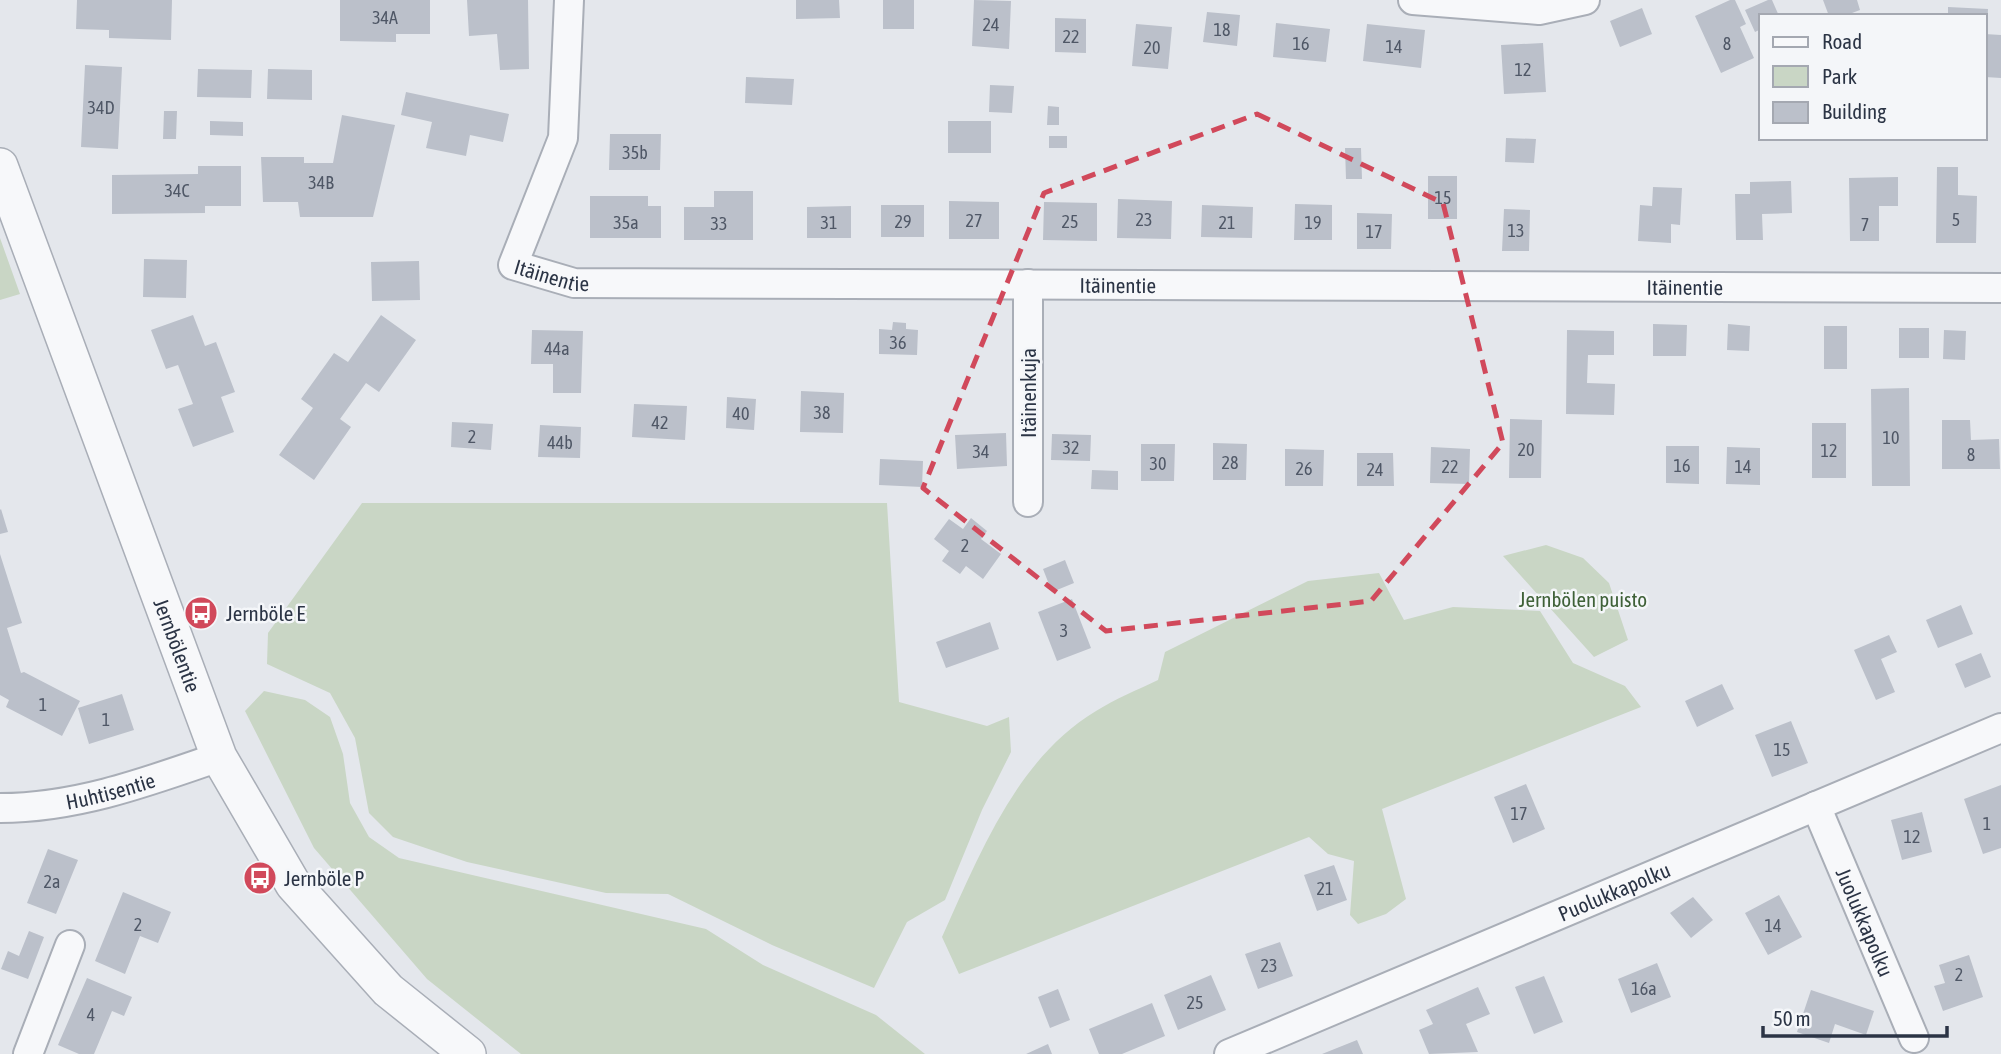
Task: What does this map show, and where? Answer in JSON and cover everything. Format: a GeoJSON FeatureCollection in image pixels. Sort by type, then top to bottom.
{"type":"FeatureCollection","features":[{"type":"Feature","properties":{"kind":"street","name":"Itäinentie"},"geometry":{"type":"LineString","coordinates":[[569,0],[563,138],[513,265],[574,283],[2001,288]]}},
{"type":"Feature","properties":{"kind":"street"},"geometry":{"type":"LineString","coordinates":[[1413,0],[1539,10],[1584,0]]}},
{"type":"Feature","properties":{"kind":"street","name":"Jernbölentie"},"geometry":{"type":"LineString","coordinates":[[0,166],[219,757],[293,884],[388,990],[468,1054]]}},
{"type":"Feature","properties":{"kind":"street","name":"Itäinenkuja"},"geometry":{"type":"LineString","coordinates":[[1028,284],[1028,502]]}},
{"type":"Feature","properties":{"kind":"street","name":"Puolukkapolku"},"geometry":{"type":"LineString","coordinates":[[1229,1054],[2001,728]]}},
{"type":"Feature","properties":{"kind":"street","name":"Huhtisentie"},"geometry":{"type":"LineString","coordinates":[[0,808],[37,808],[126,789],[219,757]]}},
{"type":"Feature","properties":{"kind":"street","name":"Juolukkapolku"},"geometry":{"type":"LineString","coordinates":[[1816,806],[1914,1038]]}},
{"type":"Feature","properties":{"kind":"street"},"geometry":{"type":"LineString","coordinates":[[28,1054],[70,946]]}},
{"type":"Feature","properties":{"kind":"highlighted area"},"geometry":{"type":"Polygon","coordinates":[[[1257,114],[1443,203],[1503,443],[1371,601],[1106,631],[923,488],[1044,193],[1257,114]]]}},
{"type":"Feature","properties":{"kind":"green space"},"geometry":{"type":"Polygon","coordinates":[[[0,238],[20,294],[0,300],[0,238]]]}},
{"type":"Feature","properties":{"kind":"green space"},"geometry":{"type":"Polygon","coordinates":[[[362,503],[887,503],[899,702],[987,726],[1009,717],[1011,752],[982,810],[945,900],[907,922],[874,988],[772,945],[668,894],[606,893],[467,862],[393,837],[369,813],[355,738],[330,693],[267,664],[268,633],[362,503]]]}},
{"type":"Feature","properties":{"kind":"green space","name":"Jernbölen puisto"},"geometry":{"type":"Polygon","coordinates":[[[1546,545],[1583,558],[1609,583],[1628,640],[1594,657],[1503,556],[1546,545]]]}},
{"type":"Feature","properties":{"kind":"green space"},"geometry":{"type":"Polygon","coordinates":[[[1379,573],[1404,620],[1453,607],[1540,611],[1573,663],[1625,686],[1641,707],[1382,809],[1406,899],[1386,914],[1358,924],[1350,915],[1354,861],[1328,854],[1309,837],[959,974],[942,937],[970,874],[1022,782],[1043,755],[1068,731],[1103,707],[1158,680],[1165,652],[1308,581],[1379,573]]]}},
{"type":"Feature","properties":{"kind":"green space"},"geometry":{"type":"Polygon","coordinates":[[[264,691],[305,700],[330,717],[343,754],[350,803],[369,837],[399,858],[706,929],[763,965],[876,1015],[925,1054],[521,1054],[427,979],[314,848],[245,711],[264,691]]]}},
{"type":"Feature","properties":{"kind":"building"},"geometry":{"type":"Polygon","coordinates":[[[77,0],[172,0],[171,40],[109,38],[109,30],[76,29],[77,0]]]}},
{"type":"Feature","properties":{"kind":"building"},"geometry":{"type":"Polygon","coordinates":[[[340,0],[430,0],[430,34],[396,34],[396,42],[340,41],[340,0]]]}},
{"type":"Feature","properties":{"kind":"building"},"geometry":{"type":"Polygon","coordinates":[[[467,0],[528,0],[529,69],[500,70],[497,34],[469,36],[467,0]]]}},
{"type":"Feature","properties":{"kind":"building"},"geometry":{"type":"Polygon","coordinates":[[[796,0],[839,0],[840,18],[796,19],[796,0]]]}},
{"type":"Feature","properties":{"kind":"building"},"geometry":{"type":"Polygon","coordinates":[[[883,0],[914,0],[914,29],[883,29],[883,0]]]}},
{"type":"Feature","properties":{"kind":"building"},"geometry":{"type":"Polygon","coordinates":[[[974,0],[1011,1],[1009,49],[972,46],[974,0]]]}},
{"type":"Feature","properties":{"kind":"building"},"geometry":{"type":"Polygon","coordinates":[[[1735,0],[1746,24],[1740,27],[1754,58],[1721,73],[1695,16],[1735,0]]]}},
{"type":"Feature","properties":{"kind":"building"},"geometry":{"type":"Polygon","coordinates":[[[1772,0],[1778,14],[1759,14],[1759,30],[1755,32],[1745,10],[1772,0]]]}},
{"type":"Feature","properties":{"kind":"building"},"geometry":{"type":"Polygon","coordinates":[[[1823,0],[1857,0],[1860,10],[1849,14],[1828,14],[1823,0]]]}},
{"type":"Feature","properties":{"kind":"building"},"geometry":{"type":"Polygon","coordinates":[[[1948,7],[1988,9],[1987,31],[1987,14],[1948,14],[1948,7]]]}},
{"type":"Feature","properties":{"kind":"building"},"geometry":{"type":"Polygon","coordinates":[[[1642,8],[1652,34],[1620,47],[1610,21],[1642,8]]]}},
{"type":"Feature","properties":{"kind":"building"},"geometry":{"type":"Polygon","coordinates":[[[1207,12],[1240,15],[1237,46],[1203,42],[1207,12]]]}},
{"type":"Feature","properties":{"kind":"building"},"geometry":{"type":"Polygon","coordinates":[[[1055,18],[1086,19],[1086,53],[1055,52],[1055,18]]]}},
{"type":"Feature","properties":{"kind":"building"},"geometry":{"type":"Polygon","coordinates":[[[1276,23],[1330,29],[1326,62],[1273,57],[1276,23]]]}},
{"type":"Feature","properties":{"kind":"building"},"geometry":{"type":"Polygon","coordinates":[[[1136,24],[1172,27],[1168,69],[1132,66],[1136,24]]]}},
{"type":"Feature","properties":{"kind":"building"},"geometry":{"type":"Polygon","coordinates":[[[1367,24],[1425,30],[1421,68],[1363,61],[1367,24]]]}},
{"type":"Feature","properties":{"kind":"building"},"geometry":{"type":"Polygon","coordinates":[[[1987,34],[2001,35],[2001,78],[1987,77],[1987,34]]]}},
{"type":"Feature","properties":{"kind":"building"},"geometry":{"type":"Polygon","coordinates":[[[1543,43],[1546,92],[1504,94],[1501,45],[1543,43]]]}},
{"type":"Feature","properties":{"kind":"building"},"geometry":{"type":"Polygon","coordinates":[[[85,65],[122,67],[118,149],[81,147],[85,65]]]}},
{"type":"Feature","properties":{"kind":"building"},"geometry":{"type":"Polygon","coordinates":[[[198,69],[252,70],[251,98],[197,97],[198,69]]]}},
{"type":"Feature","properties":{"kind":"building"},"geometry":{"type":"Polygon","coordinates":[[[268,69],[312,70],[312,100],[267,99],[268,69]]]}},
{"type":"Feature","properties":{"kind":"building"},"geometry":{"type":"Polygon","coordinates":[[[746,77],[794,79],[792,105],[745,103],[746,77]]]}},
{"type":"Feature","properties":{"kind":"building"},"geometry":{"type":"Polygon","coordinates":[[[990,85],[1014,86],[1012,113],[989,112],[990,85]]]}},
{"type":"Feature","properties":{"kind":"building"},"geometry":{"type":"Polygon","coordinates":[[[406,92],[509,114],[503,142],[470,135],[466,156],[426,148],[432,122],[401,115],[406,92]]]}},
{"type":"Feature","properties":{"kind":"building"},"geometry":{"type":"Polygon","coordinates":[[[1048,106],[1059,107],[1059,125],[1047,125],[1048,106]]]}},
{"type":"Feature","properties":{"kind":"building"},"geometry":{"type":"Polygon","coordinates":[[[164,111],[177,111],[176,139],[163,139],[164,111]]]}},
{"type":"Feature","properties":{"kind":"building"},"geometry":{"type":"Polygon","coordinates":[[[342,115],[395,125],[373,217],[300,217],[298,202],[263,202],[261,157],[304,157],[304,163],[333,163],[342,115]]]}},
{"type":"Feature","properties":{"kind":"building"},"geometry":{"type":"Polygon","coordinates":[[[210,121],[243,122],[243,136],[210,135],[210,121]]]}},
{"type":"Feature","properties":{"kind":"building"},"geometry":{"type":"Polygon","coordinates":[[[948,121],[991,121],[991,153],[948,153],[948,121]]]}},
{"type":"Feature","properties":{"kind":"building"},"geometry":{"type":"Polygon","coordinates":[[[610,134],[661,134],[660,170],[609,170],[610,134]]]}},
{"type":"Feature","properties":{"kind":"building"},"geometry":{"type":"Polygon","coordinates":[[[1049,136],[1067,136],[1067,148],[1049,148],[1049,136]]]}},
{"type":"Feature","properties":{"kind":"building"},"geometry":{"type":"Polygon","coordinates":[[[1506,138],[1536,139],[1534,163],[1505,162],[1506,138]]]}},
{"type":"Feature","properties":{"kind":"building"},"geometry":{"type":"Polygon","coordinates":[[[1345,148],[1361,148],[1362,179],[1346,179],[1345,148]]]}},
{"type":"Feature","properties":{"kind":"building"},"geometry":{"type":"Polygon","coordinates":[[[198,166],[241,166],[241,206],[205,206],[205,213],[112,214],[112,175],[198,174],[198,166]]]}},
{"type":"Feature","properties":{"kind":"building"},"geometry":{"type":"Polygon","coordinates":[[[1937,167],[1958,167],[1958,195],[1977,196],[1976,243],[1936,243],[1937,167]]]}},
{"type":"Feature","properties":{"kind":"building"},"geometry":{"type":"Polygon","coordinates":[[[1428,176],[1457,176],[1457,219],[1428,219],[1428,176]]]}},
{"type":"Feature","properties":{"kind":"building"},"geometry":{"type":"Polygon","coordinates":[[[1898,177],[1898,206],[1879,206],[1879,241],[1850,241],[1849,178],[1898,177]]]}},
{"type":"Feature","properties":{"kind":"building"},"geometry":{"type":"Polygon","coordinates":[[[1791,181],[1792,213],[1762,214],[1763,240],[1736,240],[1735,194],[1750,194],[1750,182],[1791,181]]]}},
{"type":"Feature","properties":{"kind":"building"},"geometry":{"type":"Polygon","coordinates":[[[1653,187],[1682,188],[1680,225],[1671,224],[1671,243],[1638,241],[1640,205],[1652,206],[1653,187]]]}},
{"type":"Feature","properties":{"kind":"building"},"geometry":{"type":"Polygon","coordinates":[[[714,191],[753,191],[753,240],[684,240],[684,207],[714,207],[714,191]]]}},
{"type":"Feature","properties":{"kind":"building"},"geometry":{"type":"Polygon","coordinates":[[[590,196],[648,196],[648,206],[661,206],[661,238],[590,238],[590,196]]]}},
{"type":"Feature","properties":{"kind":"building"},"geometry":{"type":"Polygon","coordinates":[[[1118,199],[1172,201],[1171,239],[1117,238],[1118,199]]]}},
{"type":"Feature","properties":{"kind":"building"},"geometry":{"type":"Polygon","coordinates":[[[949,201],[999,202],[999,239],[949,239],[949,201]]]}},
{"type":"Feature","properties":{"kind":"building"},"geometry":{"type":"Polygon","coordinates":[[[1044,202],[1097,203],[1097,241],[1043,240],[1044,202]]]}},
{"type":"Feature","properties":{"kind":"building"},"geometry":{"type":"Polygon","coordinates":[[[1295,204],[1332,205],[1332,240],[1294,240],[1295,204]]]}},
{"type":"Feature","properties":{"kind":"building"},"geometry":{"type":"Polygon","coordinates":[[[881,205],[924,205],[924,237],[881,237],[881,205]]]}},
{"type":"Feature","properties":{"kind":"building"},"geometry":{"type":"Polygon","coordinates":[[[1202,205],[1253,207],[1252,238],[1201,237],[1202,205]]]}},
{"type":"Feature","properties":{"kind":"building"},"geometry":{"type":"Polygon","coordinates":[[[851,206],[851,238],[807,238],[807,207],[851,206]]]}},
{"type":"Feature","properties":{"kind":"building"},"geometry":{"type":"Polygon","coordinates":[[[1504,209],[1530,210],[1529,251],[1502,251],[1504,209]]]}},
{"type":"Feature","properties":{"kind":"building"},"geometry":{"type":"Polygon","coordinates":[[[1357,213],[1392,214],[1391,249],[1357,249],[1357,213]]]}},
{"type":"Feature","properties":{"kind":"building"},"geometry":{"type":"Polygon","coordinates":[[[144,259],[187,260],[186,298],[143,297],[144,259]]]}},
{"type":"Feature","properties":{"kind":"building"},"geometry":{"type":"Polygon","coordinates":[[[419,261],[420,300],[372,301],[371,262],[419,261]]]}},
{"type":"Feature","properties":{"kind":"building"},"geometry":{"type":"Polygon","coordinates":[[[193,315],[205,346],[216,342],[235,392],[221,397],[234,432],[193,447],[178,409],[193,404],[178,365],[166,369],[151,330],[193,315]]]}},
{"type":"Feature","properties":{"kind":"building"},"geometry":{"type":"Polygon","coordinates":[[[381,315],[416,340],[379,392],[366,383],[340,419],[351,427],[314,480],[279,455],[313,408],[301,399],[334,353],[348,362],[381,315]]]}},
{"type":"Feature","properties":{"kind":"building"},"geometry":{"type":"Polygon","coordinates":[[[893,322],[906,323],[906,329],[918,330],[917,355],[879,354],[879,329],[892,330],[893,322]]]}},
{"type":"Feature","properties":{"kind":"building"},"geometry":{"type":"Polygon","coordinates":[[[1653,324],[1687,325],[1686,356],[1653,356],[1653,324]]]}},
{"type":"Feature","properties":{"kind":"building"},"geometry":{"type":"Polygon","coordinates":[[[1728,324],[1750,326],[1749,351],[1727,350],[1728,324]]]}},
{"type":"Feature","properties":{"kind":"building"},"geometry":{"type":"Polygon","coordinates":[[[1824,326],[1847,326],[1847,369],[1824,369],[1824,326]]]}},
{"type":"Feature","properties":{"kind":"building"},"geometry":{"type":"Polygon","coordinates":[[[1899,328],[1929,328],[1929,358],[1899,358],[1899,328]]]}},
{"type":"Feature","properties":{"kind":"building"},"geometry":{"type":"Polygon","coordinates":[[[532,330],[583,331],[581,393],[553,393],[553,364],[531,364],[532,330]]]}},
{"type":"Feature","properties":{"kind":"building"},"geometry":{"type":"Polygon","coordinates":[[[1567,330],[1614,331],[1614,355],[1588,355],[1587,383],[1615,384],[1614,415],[1566,414],[1567,330]]]}},
{"type":"Feature","properties":{"kind":"building"},"geometry":{"type":"Polygon","coordinates":[[[1944,330],[1966,331],[1965,360],[1943,359],[1944,330]]]}},
{"type":"Feature","properties":{"kind":"building"},"geometry":{"type":"Polygon","coordinates":[[[1909,388],[1910,486],[1872,486],[1871,389],[1909,388]]]}},
{"type":"Feature","properties":{"kind":"building"},"geometry":{"type":"Polygon","coordinates":[[[801,391],[844,393],[843,433],[800,432],[801,391]]]}},
{"type":"Feature","properties":{"kind":"building"},"geometry":{"type":"Polygon","coordinates":[[[727,397],[756,399],[754,430],[726,428],[727,397]]]}},
{"type":"Feature","properties":{"kind":"building"},"geometry":{"type":"Polygon","coordinates":[[[634,404],[687,406],[685,440],[632,437],[634,404]]]}},
{"type":"Feature","properties":{"kind":"building"},"geometry":{"type":"Polygon","coordinates":[[[1510,419],[1542,420],[1541,478],[1509,478],[1510,419]]]}},
{"type":"Feature","properties":{"kind":"building"},"geometry":{"type":"Polygon","coordinates":[[[1942,420],[1970,420],[1971,440],[1999,439],[2000,469],[1942,469],[1942,420]]]}},
{"type":"Feature","properties":{"kind":"building"},"geometry":{"type":"Polygon","coordinates":[[[452,422],[493,424],[491,450],[451,447],[452,422]]]}},
{"type":"Feature","properties":{"kind":"building"},"geometry":{"type":"Polygon","coordinates":[[[1812,423],[1846,423],[1846,478],[1812,478],[1812,423]]]}},
{"type":"Feature","properties":{"kind":"building"},"geometry":{"type":"Polygon","coordinates":[[[540,425],[581,427],[580,458],[538,457],[540,425]]]}},
{"type":"Feature","properties":{"kind":"building"},"geometry":{"type":"Polygon","coordinates":[[[1006,433],[1007,466],[957,469],[955,435],[1006,433]]]}},
{"type":"Feature","properties":{"kind":"building"},"geometry":{"type":"Polygon","coordinates":[[[1052,434],[1091,435],[1090,461],[1051,460],[1052,434]]]}},
{"type":"Feature","properties":{"kind":"building"},"geometry":{"type":"Polygon","coordinates":[[[1213,443],[1247,444],[1246,480],[1213,480],[1213,443]]]}},
{"type":"Feature","properties":{"kind":"building"},"geometry":{"type":"Polygon","coordinates":[[[1141,444],[1175,444],[1174,481],[1141,481],[1141,444]]]}},
{"type":"Feature","properties":{"kind":"building"},"geometry":{"type":"Polygon","coordinates":[[[1666,446],[1699,446],[1699,484],[1666,483],[1666,446]]]}},
{"type":"Feature","properties":{"kind":"building"},"geometry":{"type":"Polygon","coordinates":[[[1431,447],[1470,449],[1469,484],[1430,483],[1431,447]]]}},
{"type":"Feature","properties":{"kind":"building"},"geometry":{"type":"Polygon","coordinates":[[[1727,447],[1760,448],[1760,485],[1726,484],[1727,447]]]}},
{"type":"Feature","properties":{"kind":"building"},"geometry":{"type":"Polygon","coordinates":[[[1285,449],[1324,450],[1323,486],[1285,486],[1285,449]]]}},
{"type":"Feature","properties":{"kind":"building"},"geometry":{"type":"Polygon","coordinates":[[[1357,453],[1393,453],[1394,486],[1357,486],[1357,453]]]}},
{"type":"Feature","properties":{"kind":"building"},"geometry":{"type":"Polygon","coordinates":[[[880,459],[923,461],[922,487],[879,485],[880,459]]]}},
{"type":"Feature","properties":{"kind":"building"},"geometry":{"type":"Polygon","coordinates":[[[1092,470],[1118,471],[1118,490],[1091,489],[1092,470]]]}},
{"type":"Feature","properties":{"kind":"building"},"geometry":{"type":"Polygon","coordinates":[[[0,510],[8,532],[0,534],[0,510]]]}},
{"type":"Feature","properties":{"kind":"building"},"geometry":{"type":"Polygon","coordinates":[[[971,518],[987,531],[981,539],[1001,554],[983,579],[966,566],[960,574],[942,561],[949,551],[934,539],[949,519],[963,529],[971,518]]]}},
{"type":"Feature","properties":{"kind":"building"},"geometry":{"type":"Polygon","coordinates":[[[0,554],[22,623],[7,628],[21,673],[24,672],[80,701],[62,736],[6,707],[9,700],[0,695],[0,554]]]}},
{"type":"Feature","properties":{"kind":"building"},"geometry":{"type":"Polygon","coordinates":[[[1065,560],[1074,583],[1052,592],[1043,569],[1065,560]]]}},
{"type":"Feature","properties":{"kind":"building"},"geometry":{"type":"Polygon","coordinates":[[[1072,599],[1091,648],[1057,661],[1038,612],[1072,599]]]}},
{"type":"Feature","properties":{"kind":"building"},"geometry":{"type":"Polygon","coordinates":[[[1961,605],[1973,634],[1938,648],[1926,620],[1961,605]]]}},
{"type":"Feature","properties":{"kind":"building"},"geometry":{"type":"Polygon","coordinates":[[[990,622],[999,649],[946,668],[936,642],[990,622]]]}},
{"type":"Feature","properties":{"kind":"building"},"geometry":{"type":"Polygon","coordinates":[[[1889,635],[1897,652],[1881,659],[1895,692],[1876,700],[1854,650],[1889,635]]]}},
{"type":"Feature","properties":{"kind":"building"},"geometry":{"type":"Polygon","coordinates":[[[1981,653],[1991,677],[1965,688],[1955,664],[1981,653]]]}},
{"type":"Feature","properties":{"kind":"building"},"geometry":{"type":"Polygon","coordinates":[[[1722,684],[1734,709],[1697,727],[1685,701],[1722,684]]]}},
{"type":"Feature","properties":{"kind":"building"},"geometry":{"type":"Polygon","coordinates":[[[122,694],[134,730],[89,744],[78,708],[122,694]]]}},
{"type":"Feature","properties":{"kind":"building"},"geometry":{"type":"Polygon","coordinates":[[[1791,721],[1808,763],[1772,777],[1755,735],[1791,721]]]}},
{"type":"Feature","properties":{"kind":"building"},"geometry":{"type":"Polygon","coordinates":[[[1526,784],[1545,829],[1513,843],[1494,797],[1526,784]]]}},
{"type":"Feature","properties":{"kind":"building"},"geometry":{"type":"Polygon","coordinates":[[[2001,785],[2001,848],[1983,854],[1964,799],[2001,785]]]}},
{"type":"Feature","properties":{"kind":"building"},"geometry":{"type":"Polygon","coordinates":[[[1922,812],[1932,852],[1902,860],[1891,820],[1922,812]]]}},
{"type":"Feature","properties":{"kind":"building"},"geometry":{"type":"Polygon","coordinates":[[[48,849],[78,860],[56,914],[27,903],[48,849]]]}},
{"type":"Feature","properties":{"kind":"building"},"geometry":{"type":"Polygon","coordinates":[[[1334,865],[1347,900],[1317,911],[1304,875],[1334,865]]]}},
{"type":"Feature","properties":{"kind":"building"},"geometry":{"type":"Polygon","coordinates":[[[123,892],[171,912],[158,943],[140,936],[125,974],[95,961],[123,892]]]}},
{"type":"Feature","properties":{"kind":"building"},"geometry":{"type":"Polygon","coordinates":[[[1779,895],[1802,937],[1768,955],[1745,913],[1779,895]]]}},
{"type":"Feature","properties":{"kind":"building"},"geometry":{"type":"Polygon","coordinates":[[[1693,897],[1713,920],[1691,938],[1670,913],[1693,897]]]}},
{"type":"Feature","properties":{"kind":"building"},"geometry":{"type":"Polygon","coordinates":[[[29,931],[44,937],[28,979],[1,969],[8,951],[19,956],[29,931]]]}},
{"type":"Feature","properties":{"kind":"building"},"geometry":{"type":"Polygon","coordinates":[[[1280,942],[1293,976],[1258,989],[1245,954],[1280,942]]]}},
{"type":"Feature","properties":{"kind":"building"},"geometry":{"type":"Polygon","coordinates":[[[1969,955],[1983,997],[1943,1011],[1934,986],[1945,983],[1939,965],[1969,955]]]}},
{"type":"Feature","properties":{"kind":"building"},"geometry":{"type":"Polygon","coordinates":[[[1657,963],[1671,997],[1631,1013],[1618,979],[1657,963]]]}},
{"type":"Feature","properties":{"kind":"building"},"geometry":{"type":"Polygon","coordinates":[[[1211,975],[1226,1010],[1178,1030],[1164,995],[1211,975]]]}},
{"type":"Feature","properties":{"kind":"building"},"geometry":{"type":"Polygon","coordinates":[[[1544,976],[1563,1022],[1534,1034],[1515,987],[1544,976]]]}},
{"type":"Feature","properties":{"kind":"building"},"geometry":{"type":"Polygon","coordinates":[[[87,978],[132,997],[124,1016],[112,1011],[94,1054],[79,1054],[58,1045],[87,978]]]}},
{"type":"Feature","properties":{"kind":"building"},"geometry":{"type":"Polygon","coordinates":[[[1478,987],[1490,1014],[1466,1024],[1478,1052],[1429,1054],[1419,1030],[1433,1024],[1426,1010],[1478,987]]]}},
{"type":"Feature","properties":{"kind":"building"},"geometry":{"type":"Polygon","coordinates":[[[1058,989],[1070,1020],[1050,1028],[1038,997],[1058,989]]]}},
{"type":"Feature","properties":{"kind":"building"},"geometry":{"type":"Polygon","coordinates":[[[1811,990],[1874,1011],[1866,1035],[1835,1024],[1829,1043],[1797,1032],[1811,990]]]}},
{"type":"Feature","properties":{"kind":"building"},"geometry":{"type":"Polygon","coordinates":[[[1152,1003],[1165,1036],[1122,1054],[1099,1054],[1089,1029],[1152,1003]]]}},
{"type":"Feature","properties":{"kind":"building"},"geometry":{"type":"Polygon","coordinates":[[[1357,1040],[1363,1054],[1322,1054],[1357,1040]]]}},
{"type":"Feature","properties":{"kind":"building"},"geometry":{"type":"Polygon","coordinates":[[[1048,1044],[1052,1054],[1026,1054],[1048,1044]]]}},
{"type":"Feature","properties":{"kind":"place","name":"Jernböle E"},"geometry":{"type":"Point","coordinates":[201,613]}},
{"type":"Feature","properties":{"kind":"place","name":"Jernböle P"},"geometry":{"type":"Point","coordinates":[260,878]}}]}
